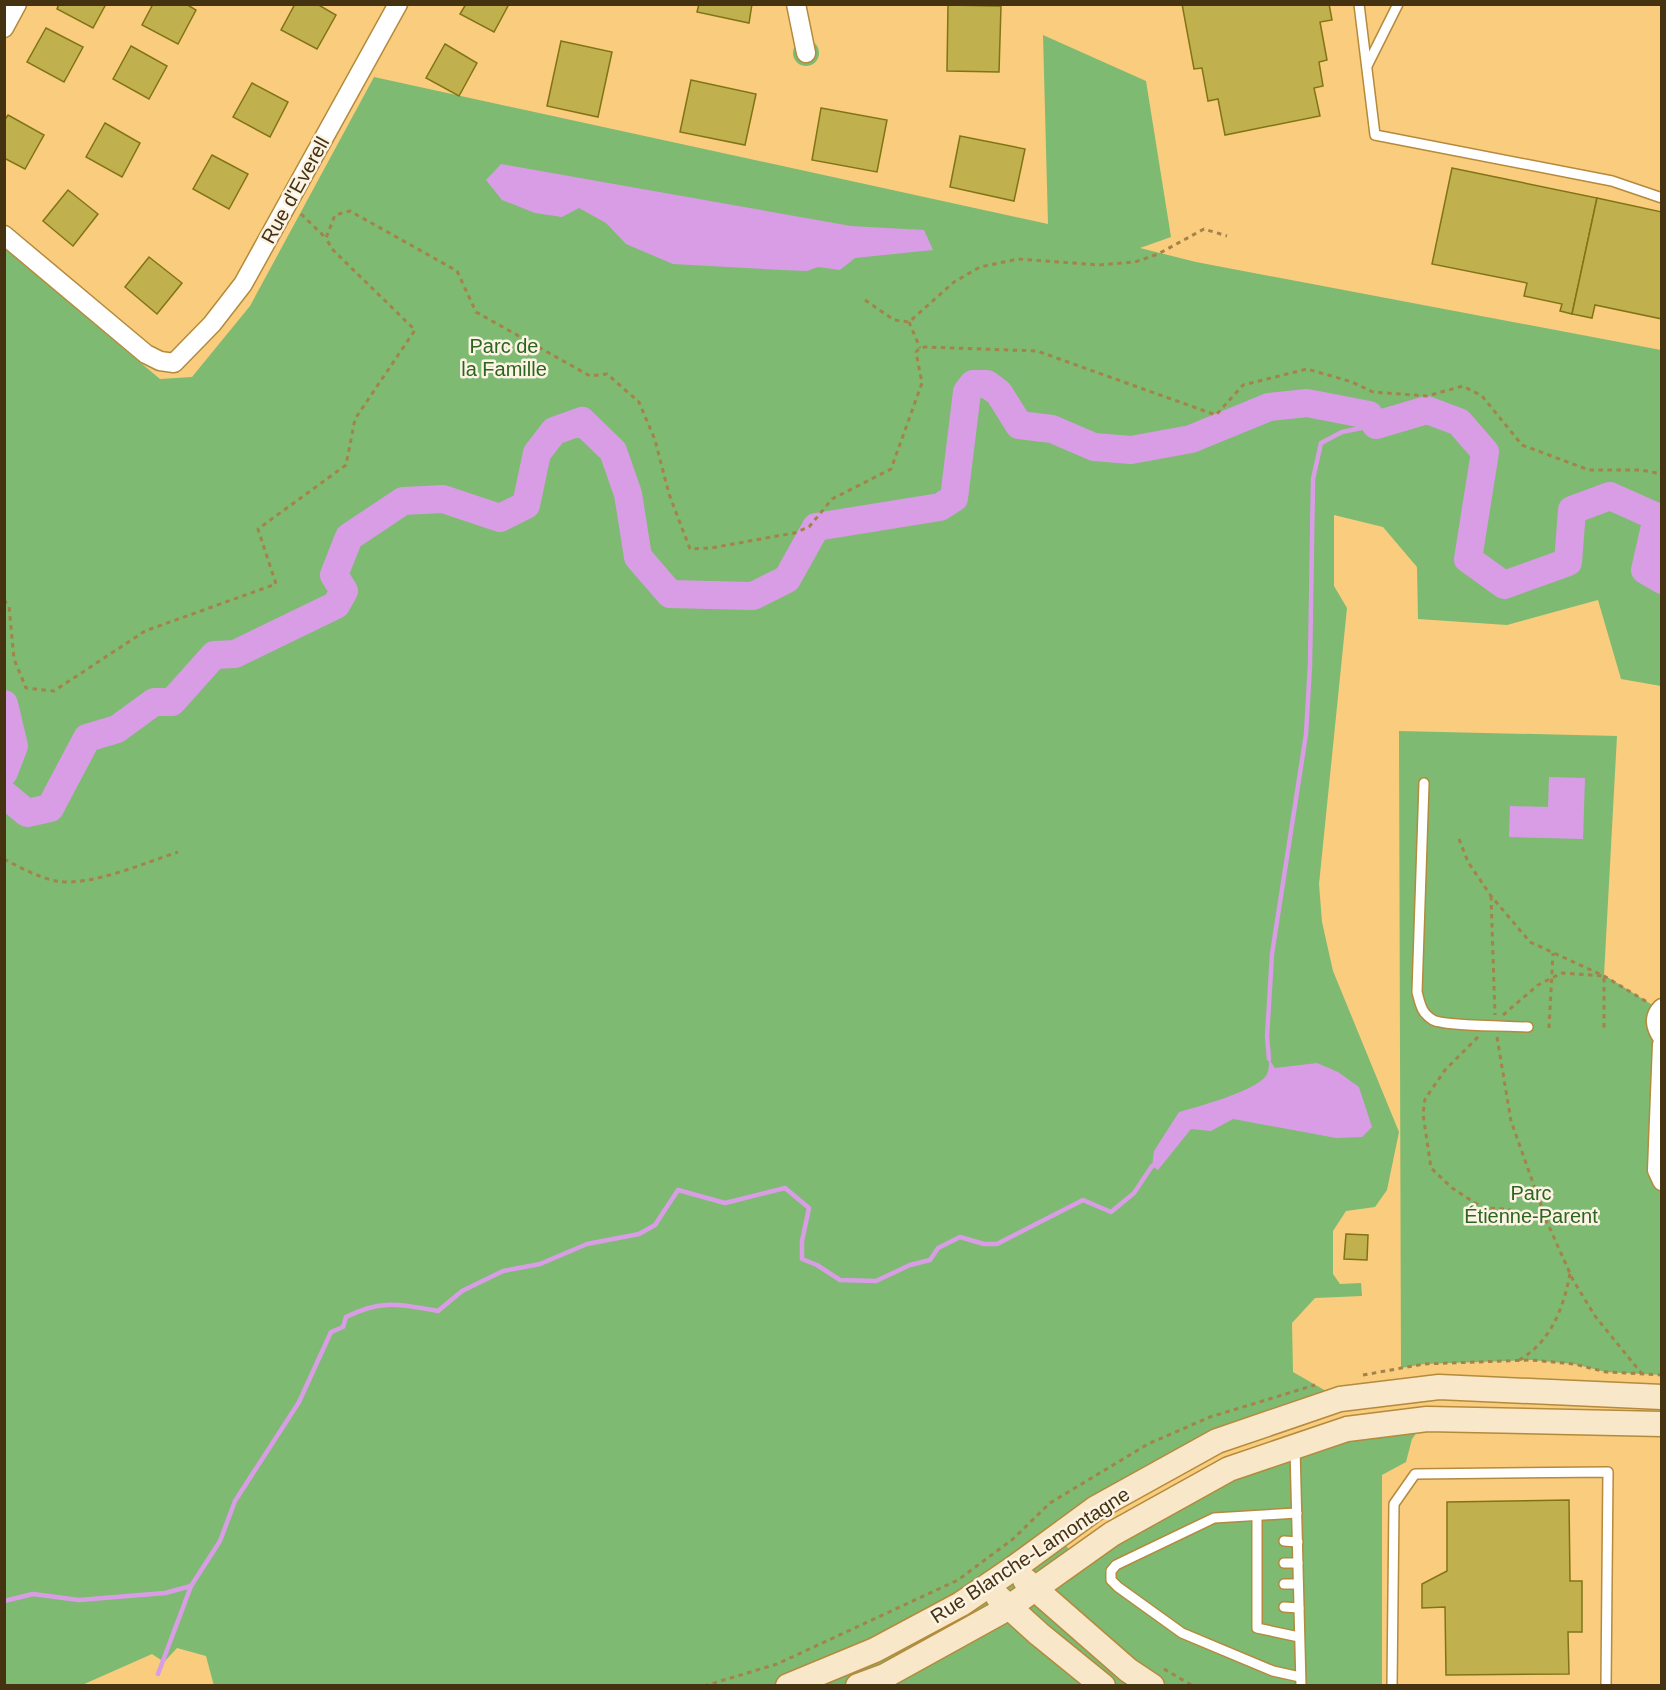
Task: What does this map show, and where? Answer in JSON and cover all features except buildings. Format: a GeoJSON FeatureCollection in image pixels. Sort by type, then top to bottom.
{"type":"FeatureCollection","features":[{"type":"Feature","properties":{"kind":"street"},"geometry":{"type":"LineString","coordinates":[[4,28],[17,4]]}},
{"type":"Feature","properties":{"kind":"street","name":"Rue d'Everell"},"geometry":{"type":"LineString","coordinates":[[4,235],[146,354],[160,361],[174,363],[212,324],[243,284],[398,4]]}},
{"type":"Feature","properties":{"kind":"street"},"geometry":{"type":"LineString","coordinates":[[796,4],[806,53]]}},
{"type":"Feature","properties":{"kind":"street"},"geometry":{"type":"LineString","coordinates":[[1660,1009],[1655,1022],[1656,1030],[1662,1037]]}},
{"type":"Feature","properties":{"kind":"street"},"geometry":{"type":"LineString","coordinates":[[1662,1044],[1656,1170],[1662,1181]]}},
{"type":"Feature","properties":{"kind":"street","name":"Rue Blanche-Lamontagne"},"geometry":{"type":"LineString","coordinates":[[788,1686],[875,1650],[961,1604],[1096,1508],[1216,1441],[1340,1399],[1438,1387],[1662,1397]]}},
{"type":"Feature","properties":{"kind":"street","name":"Rue Blanche-Lamontagne"},"geometry":{"type":"LineString","coordinates":[[858,1686],[885,1676],[1008,1608],[1112,1534],[1229,1469],[1347,1429],[1427,1419],[1662,1425]]}},
{"type":"Feature","properties":{"kind":"street"},"geometry":{"type":"LineString","coordinates":[[1014,1568],[1035,1590],[1128,1670],[1152,1686]]}},
{"type":"Feature","properties":{"kind":"street"},"geometry":{"type":"LineString","coordinates":[[987,1587],[1008,1608],[1103,1686]]}},
{"type":"Feature","properties":{"kind":"lane"},"geometry":{"type":"LineString","coordinates":[[1359,4],[1375,135],[1612,181],[1662,198]]}},
{"type":"Feature","properties":{"kind":"lane"},"geometry":{"type":"LineString","coordinates":[[1367,66],[1398,4]]}},
{"type":"Feature","properties":{"kind":"lane"},"geometry":{"type":"LineString","coordinates":[[1424,783],[1417,992],[1421,1009],[1434,1020],[1449,1023],[1528,1027]]}},
{"type":"Feature","properties":{"kind":"lane"},"geometry":{"type":"LineString","coordinates":[[1295,1447],[1298,1542],[1300,1681],[1182,1633],[1111,1580],[1111,1571],[1116,1565],[1214,1518],[1297,1513]]}},
{"type":"Feature","properties":{"kind":"lane"},"geometry":{"type":"LineString","coordinates":[[1392,1686],[1394,1504],[1415,1474],[1608,1472],[1606,1686]]}},
{"type":"Feature","properties":{"kind":"lane"},"geometry":{"type":"LineString","coordinates":[[1257,1516],[1261,1541],[1260,1605],[1257,1628],[1299,1636]]}},
{"type":"Feature","properties":{"kind":"lane"},"geometry":{"type":"LineString","coordinates":[[1284,1541],[1298,1542]]}},
{"type":"Feature","properties":{"kind":"lane"},"geometry":{"type":"LineString","coordinates":[[1284,1563],[1298,1563]]}},
{"type":"Feature","properties":{"kind":"lane"},"geometry":{"type":"LineString","coordinates":[[1284,1584],[1298,1584]]}},
{"type":"Feature","properties":{"kind":"lane"},"geometry":{"type":"LineString","coordinates":[[1284,1607],[1299,1608]]}},
{"type":"Feature","properties":{"kind":"path"},"geometry":{"type":"LineString","coordinates":[[4,600],[9,606],[14,659],[26,688],[54,691],[146,631],[276,584],[258,529],[346,465],[355,419],[415,330],[332,249],[326,237],[288,202]]}},
{"type":"Feature","properties":{"kind":"path"},"geometry":{"type":"LineString","coordinates":[[326,237],[335,215],[350,211],[457,271],[476,312],[590,376],[608,375],[639,402],[655,440],[669,495],[690,549],[711,548],[794,533],[809,527],[832,499],[891,469],[922,383],[916,352],[920,348],[1037,351],[1215,415],[1244,385],[1307,369],[1352,382],[1372,392],[1427,396],[1463,386],[1482,396],[1522,445],[1589,470],[1641,470],[1662,474]]}},
{"type":"Feature","properties":{"kind":"path"},"geometry":{"type":"LineString","coordinates":[[865,300],[894,320],[909,322],[954,282],[980,267],[1018,259],[1100,265],[1135,262],[1158,254],[1203,229],[1227,236]]}},
{"type":"Feature","properties":{"kind":"path"},"geometry":{"type":"LineString","coordinates":[[909,322],[920,348]]}},
{"type":"Feature","properties":{"kind":"path"},"geometry":{"type":"LineString","coordinates":[[1459,839],[1468,862],[1491,896],[1530,942],[1604,976],[1660,1009]]}},
{"type":"Feature","properties":{"kind":"path"},"geometry":{"type":"LineString","coordinates":[[4,859],[30,872],[57,881],[90,880],[178,852]]}},
{"type":"Feature","properties":{"kind":"path"},"geometry":{"type":"LineString","coordinates":[[1491,896],[1494,1024],[1511,1121],[1546,1222],[1570,1272],[1595,1316],[1642,1374]]}},
{"type":"Feature","properties":{"kind":"path"},"geometry":{"type":"LineString","coordinates":[[1549,1028],[1553,953]]}},
{"type":"Feature","properties":{"kind":"path"},"geometry":{"type":"LineString","coordinates":[[1546,1222],[1524,1213],[1483,1208],[1452,1188],[1431,1168],[1423,1114],[1425,1099],[1445,1070],[1538,985],[1562,973],[1604,976]]}},
{"type":"Feature","properties":{"kind":"path"},"geometry":{"type":"LineString","coordinates":[[1604,976],[1604,1029]]}},
{"type":"Feature","properties":{"kind":"path"},"geometry":{"type":"LineString","coordinates":[[1518,1361],[1530,1354],[1549,1333],[1560,1313],[1570,1272]]}},
{"type":"Feature","properties":{"kind":"path"},"geometry":{"type":"LineString","coordinates":[[704,1686],[777,1664],[874,1620],[958,1580],[1013,1539]]}},
{"type":"Feature","properties":{"kind":"green space","name":"Parc de la Famille"},"geometry":{"type":"Polygon","coordinates":[[[1043,35],[1146,81],[1171,237],[1140,248],[1196,262],[1661,350],[1661,686],[1621,679],[1598,600],[1507,625],[1418,619],[1417,567],[1383,527],[1334,515],[1334,586],[1347,608],[1319,884],[1322,922],[1333,971],[1399,1132],[1387,1190],[1375,1207],[1346,1211],[1333,1231],[1333,1274],[1340,1284],[1361,1283],[1362,1296],[1315,1298],[1292,1323],[1293,1372],[1340,1399],[1217,1441],[1057,1536],[1078,1559],[1229,1469],[1427,1419],[1412,1439],[1406,1462],[1382,1475],[1382,1685],[214,1686],[206,1656],[177,1648],[164,1662],[152,1654],[82,1685],[5,1684],[4,248],[160,379],[192,377],[250,306],[374,77],[1048,224],[1043,35]]]}},
{"type":"Feature","properties":{"kind":"green space"},"geometry":{"type":"Polygon","coordinates":[[[806,40],[815,44],[819,53],[815,62],[806,66],[797,62],[793,53],[797,44],[806,40]]]}},
{"type":"Feature","properties":{"kind":"green space","name":"Parc Étienne-Parent"},"geometry":{"type":"Polygon","coordinates":[[[1399,731],[1617,736],[1604,975],[1659,1009],[1661,1375],[1606,1372],[1574,1364],[1531,1360],[1424,1364],[1401,1368],[1399,731]]]}},
{"type":"Feature","properties":{"kind":"shaded area"},"geometry":{"type":"Polygon","coordinates":[[[501,164],[851,226],[924,230],[933,250],[855,258],[840,270],[818,267],[807,271],[673,264],[626,244],[606,223],[579,208],[562,217],[535,213],[502,200],[486,180],[501,164]]]}},
{"type":"Feature","properties":{"kind":"shaded area"},"geometry":{"type":"Polygon","coordinates":[[[1549,777],[1585,778],[1583,839],[1509,837],[1510,806],[1548,807],[1549,777]]]}},
{"type":"Feature","properties":{"kind":"shaded area"},"geometry":{"type":"Polygon","coordinates":[[[1269,1059],[1275,1068],[1317,1063],[1338,1072],[1359,1087],[1372,1127],[1362,1137],[1336,1138],[1233,1119],[1211,1131],[1191,1129],[1158,1170],[1152,1166],[1154,1151],[1179,1112],[1253,1086],[1267,1074],[1269,1059]]]}},
{"type":"Feature","properties":{"kind":"waterway"},"geometry":{"type":"LineString","coordinates":[[4,794],[27,813],[50,808],[87,738],[117,729],[154,702],[172,702],[214,655],[235,654],[336,605],[344,591],[334,575],[349,537],[403,501],[443,499],[500,518],[526,505],[537,453],[554,431],[582,421],[613,451],[628,494],[638,557],[670,594],[753,596],[787,579],[816,527],[940,507],[954,498],[967,392],[973,384],[987,384],[999,393],[1019,425],[1052,429],[1094,447],[1131,450],[1191,439],[1269,407],[1307,403],[1369,415],[1376,425],[1427,410],[1459,422],[1485,452],[1468,559],[1504,585],[1568,562],[1572,510],[1610,496],[1657,517],[1645,570],[1662,580]]}},
{"type":"Feature","properties":{"kind":"waterway"},"geometry":{"type":"LineString","coordinates":[[1269,1059],[1267,1037],[1272,954],[1306,734],[1310,665],[1313,479],[1321,443],[1342,432],[1376,425]]}},
{"type":"Feature","properties":{"kind":"waterway"},"geometry":{"type":"LineString","coordinates":[[4,704],[14,746],[4,772]]}},
{"type":"Feature","properties":{"kind":"waterway"},"geometry":{"type":"LineString","coordinates":[[158,1674],[191,1586],[220,1541],[235,1501],[299,1402],[331,1332],[343,1327],[346,1317],[381,1305],[413,1306],[438,1311],[462,1291],[503,1271],[540,1264],[587,1244],[639,1234],[655,1225],[678,1190],[725,1203],[785,1188],[809,1208],[802,1241],[802,1259],[817,1265],[840,1280],[876,1281],[910,1265],[930,1260],[938,1248],[960,1237],[984,1244],[997,1244],[1083,1200],[1111,1212],[1134,1193],[1152,1166]]}},
{"type":"Feature","properties":{"kind":"waterway"},"geometry":{"type":"LineString","coordinates":[[4,1601],[33,1594],[79,1600],[165,1593],[191,1586]]}}]}
